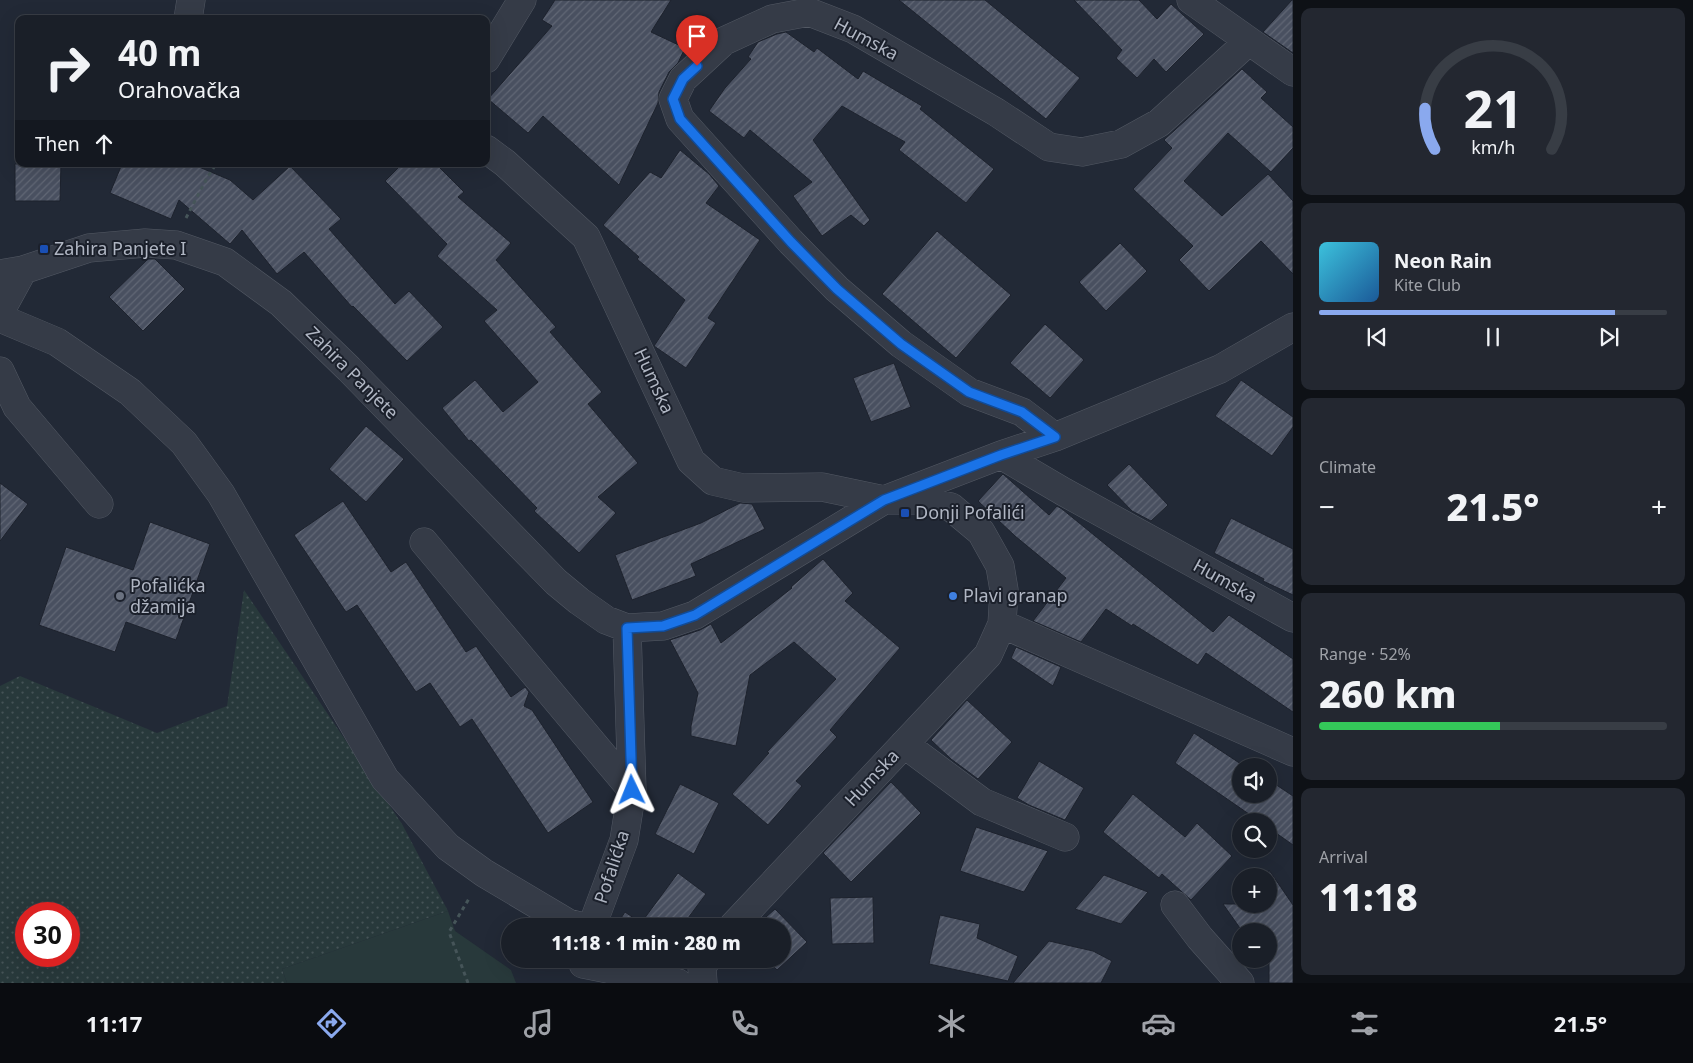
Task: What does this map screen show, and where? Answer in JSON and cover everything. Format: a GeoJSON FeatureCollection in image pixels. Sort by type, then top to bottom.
{"type":"FeatureCollection","features":[{"type":"Feature","properties":{"kind":"street"},"geometry":{"type":"LineString","coordinates":[[189,15],[191,0]]}},
{"type":"Feature","properties":{"kind":"street"},"geometry":{"type":"LineString","coordinates":[[490,52],[522,0]]}},
{"type":"Feature","properties":{"kind":"street"},"geometry":{"type":"LineString","coordinates":[[1191,0],[1293,72]]}},
{"type":"Feature","properties":{"kind":"street","name":"Humska"},"geometry":{"type":"LineString","coordinates":[[1055,437],[1022,412],[969,392],[901,344],[837,289],[791,242],[680,119],[673,99],[683,79],[724,41],[772,19],[809,12],[853,29],[996,112],[1049,147],[1082,152],[1121,144],[1159,123],[1249,41]]}},
{"type":"Feature","properties":{"kind":"street","name":"Humska"},"geometry":{"type":"LineString","coordinates":[[490,153],[505,163],[586,237],[691,461],[713,481],[743,488],[822,487],[884,500],[917,500],[952,507],[981,532],[1000,566],[1004,590],[1002,624],[988,655],[741,918]]}},
{"type":"Feature","properties":{"kind":"street","name":"Zahira Panjete"},"geometry":{"type":"LineString","coordinates":[[0,312],[12,272],[89,248],[146,242],[176,244],[225,262],[281,303],[349,369],[556,582],[606,620],[627,628]]}},
{"type":"Feature","properties":{"kind":"street"},"geometry":{"type":"LineString","coordinates":[[0,318],[57,342],[130,392],[184,443],[221,494],[385,779],[448,847],[484,873],[560,918]]}},
{"type":"Feature","properties":{"kind":"street"},"geometry":{"type":"LineString","coordinates":[[627,628],[663,626],[695,615],[884,500],[1001,455],[1055,437],[1220,369],[1293,327]]}},
{"type":"Feature","properties":{"kind":"street"},"geometry":{"type":"LineString","coordinates":[[0,371],[17,408],[98,504]]}},
{"type":"Feature","properties":{"kind":"street","name":"Humska"},"geometry":{"type":"LineString","coordinates":[[1001,455],[1064,492],[1293,618]]}},
{"type":"Feature","properties":{"kind":"street"},"geometry":{"type":"LineString","coordinates":[[424,542],[632,790]]}},
{"type":"Feature","properties":{"kind":"street"},"geometry":{"type":"LineString","coordinates":[[1002,624],[1293,752]]}},
{"type":"Feature","properties":{"kind":"street","name":"Pofalićka"},"geometry":{"type":"LineString","coordinates":[[595,918],[624,840],[632,790],[627,628]]}},
{"type":"Feature","properties":{"kind":"street"},"geometry":{"type":"LineString","coordinates":[[904,744],[982,802],[1065,837]]}},
{"type":"Feature","properties":{"kind":"street"},"geometry":{"type":"LineString","coordinates":[[1175,905],[1200,938],[1240,983]]}},
{"type":"Feature","properties":{"kind":"street"},"geometry":{"type":"LineString","coordinates":[[702,968],[703,983]]}},
{"type":"Feature","properties":{"kind":"street"},"geometry":{"type":"LineString","coordinates":[[582,969],[678,983]]}},
{"type":"Feature","properties":{"kind":"path"},"geometry":{"type":"LineString","coordinates":[[176,244],[190,210],[214,167]]}},
{"type":"Feature","properties":{"kind":"path"},"geometry":{"type":"LineString","coordinates":[[468,983],[449,932],[484,873]]}},
{"type":"Feature","properties":{"kind":"shaded area"},"geometry":{"type":"Polygon","coordinates":[[[244,590],[402,824],[448,911],[282,969],[287,983],[0,983],[0,686],[20,676],[157,733],[227,706],[244,590]]]}},
{"type":"Feature","properties":{"kind":"shaded area"},"geometry":{"type":"Polygon","coordinates":[[[448,911],[455,931],[501,963],[501,968],[511,970],[516,983],[287,983],[282,969],[448,911]]]}},
{"type":"Feature","properties":{"kind":"building"},"geometry":{"type":"Polygon","coordinates":[[[555,0],[671,0],[651,32],[685,48],[678,63],[669,72],[659,92],[658,103],[619,185],[543,116],[528,133],[490,101],[490,97],[552,26],[542,20],[555,0]]]}},
{"type":"Feature","properties":{"kind":"building"},"geometry":{"type":"Polygon","coordinates":[[[899,0],[985,0],[1080,78],[1046,119],[899,0]]]}},
{"type":"Feature","properties":{"kind":"building"},"geometry":{"type":"Polygon","coordinates":[[[1074,0],[1139,0],[1157,19],[1171,4],[1204,34],[1166,72],[1154,59],[1137,78],[1116,58],[1122,50],[1074,0]]]}},
{"type":"Feature","properties":{"kind":"building"},"geometry":{"type":"Polygon","coordinates":[[[1293,0],[1293,53],[1263,32],[1293,0]]]}},
{"type":"Feature","properties":{"kind":"building"},"geometry":{"type":"Polygon","coordinates":[[[786,32],[814,52],[817,48],[858,79],[863,71],[922,106],[920,109],[994,169],[966,203],[899,150],[905,142],[842,106],[813,140],[870,220],[864,226],[851,215],[822,236],[793,196],[812,182],[750,130],[744,138],[709,111],[725,88],[751,59],[748,57],[758,42],[786,32]]]}},
{"type":"Feature","properties":{"kind":"building"},"geometry":{"type":"Polygon","coordinates":[[[1242,69],[1267,92],[1261,98],[1293,127],[1293,148],[1271,172],[1228,133],[1184,181],[1222,216],[1268,174],[1293,201],[1293,274],[1261,241],[1209,291],[1179,260],[1193,246],[1133,189],[1172,148],[1164,140],[1242,69]]]}},
{"type":"Feature","properties":{"kind":"building"},"geometry":{"type":"Polygon","coordinates":[[[680,150],[709,174],[719,186],[706,203],[760,240],[708,318],[716,323],[686,368],[654,346],[685,300],[637,259],[639,257],[603,225],[650,172],[661,178],[680,150]]]}},
{"type":"Feature","properties":{"kind":"building"},"geometry":{"type":"Polygon","coordinates":[[[15,167],[61,167],[60,201],[15,201],[15,167]]]}},
{"type":"Feature","properties":{"kind":"building"},"geometry":{"type":"Polygon","coordinates":[[[121,167],[199,167],[230,180],[253,200],[291,167],[341,219],[329,229],[395,304],[409,291],[443,327],[407,361],[352,307],[304,252],[277,274],[242,230],[230,244],[179,200],[171,219],[110,193],[121,167]]]}},
{"type":"Feature","properties":{"kind":"building"},"geometry":{"type":"Polygon","coordinates":[[[399,167],[439,167],[464,192],[458,197],[511,243],[496,260],[556,327],[550,332],[602,392],[588,404],[638,463],[598,497],[616,513],[579,553],[534,511],[537,508],[471,440],[469,441],[442,408],[475,380],[503,412],[538,382],[484,321],[497,310],[437,256],[447,244],[385,181],[399,167]]]}},
{"type":"Feature","properties":{"kind":"building"},"geometry":{"type":"Polygon","coordinates":[[[937,231],[1011,295],[956,358],[882,294],[937,231]]]}},
{"type":"Feature","properties":{"kind":"building"},"geometry":{"type":"Polygon","coordinates":[[[1120,243],[1147,271],[1106,311],[1079,282],[1120,243]]]}},
{"type":"Feature","properties":{"kind":"building"},"geometry":{"type":"Polygon","coordinates":[[[148,259],[155,259],[185,289],[143,331],[109,297],[148,259]]]}},
{"type":"Feature","properties":{"kind":"building"},"geometry":{"type":"Polygon","coordinates":[[[1045,324],[1084,360],[1050,398],[1010,363],[1045,324]]]}},
{"type":"Feature","properties":{"kind":"building"},"geometry":{"type":"Polygon","coordinates":[[[894,363],[911,407],[871,422],[853,378],[894,363]]]}},
{"type":"Feature","properties":{"kind":"building"},"geometry":{"type":"Polygon","coordinates":[[[1241,380],[1293,417],[1293,427],[1272,456],[1215,416],[1241,380]]]}},
{"type":"Feature","properties":{"kind":"building"},"geometry":{"type":"Polygon","coordinates":[[[366,426],[404,459],[366,502],[329,469],[366,426]]]}},
{"type":"Feature","properties":{"kind":"building"},"geometry":{"type":"Polygon","coordinates":[[[1129,464],[1168,505],[1151,521],[1132,511],[1107,485],[1129,464]]]}},
{"type":"Feature","properties":{"kind":"building"},"geometry":{"type":"Polygon","coordinates":[[[1003,474],[1049,515],[1057,506],[1062,509],[1213,632],[1229,615],[1293,659],[1293,712],[1206,653],[1198,665],[1106,609],[1081,642],[1033,621],[1066,578],[1015,536],[978,501],[1003,474]]]}},
{"type":"Feature","properties":{"kind":"building"},"geometry":{"type":"Polygon","coordinates":[[[0,483],[28,504],[0,541],[0,483]]]}},
{"type":"Feature","properties":{"kind":"building"},"geometry":{"type":"Polygon","coordinates":[[[343,501],[391,572],[406,562],[466,652],[476,646],[511,697],[525,687],[529,692],[524,706],[532,710],[593,802],[548,833],[472,719],[460,727],[430,683],[416,692],[357,605],[346,612],[294,535],[343,501]]]}},
{"type":"Feature","properties":{"kind":"building"},"geometry":{"type":"Polygon","coordinates":[[[740,503],[752,504],[765,529],[691,564],[696,576],[632,600],[615,555],[701,523],[740,503]]]}},
{"type":"Feature","properties":{"kind":"building"},"geometry":{"type":"Polygon","coordinates":[[[1231,518],[1293,549],[1293,595],[1263,581],[1264,579],[1214,553],[1231,518]]]}},
{"type":"Feature","properties":{"kind":"building","name":"Pofalićka džamija"},"geometry":{"type":"Polygon","coordinates":[[[150,522],[210,544],[176,640],[126,622],[115,652],[39,625],[66,547],[133,570],[150,522]]]}},
{"type":"Feature","properties":{"kind":"building"},"geometry":{"type":"Polygon","coordinates":[[[823,559],[853,593],[845,601],[900,648],[830,730],[837,737],[796,781],[802,786],[768,825],[732,794],[769,753],[767,752],[836,679],[794,642],[750,675],[736,746],[691,736],[691,726],[698,693],[670,640],[700,630],[711,624],[721,643],[792,588],[823,559]]]}},
{"type":"Feature","properties":{"kind":"building"},"geometry":{"type":"Polygon","coordinates":[[[1016,647],[1061,667],[1053,686],[1011,658],[1016,647]]]}},
{"type":"Feature","properties":{"kind":"building"},"geometry":{"type":"Polygon","coordinates":[[[967,700],[1012,742],[978,779],[951,759],[931,740],[967,700]]]}},
{"type":"Feature","properties":{"kind":"building"},"geometry":{"type":"Polygon","coordinates":[[[1194,733],[1232,758],[1232,802],[1175,763],[1194,733]]]}},
{"type":"Feature","properties":{"kind":"building"},"geometry":{"type":"Polygon","coordinates":[[[1039,761],[1084,788],[1065,820],[1017,798],[1039,761]]]}},
{"type":"Feature","properties":{"kind":"building"},"geometry":{"type":"Polygon","coordinates":[[[891,782],[921,813],[851,882],[823,853],[891,782]]]}},
{"type":"Feature","properties":{"kind":"building"},"geometry":{"type":"Polygon","coordinates":[[[680,784],[719,803],[694,854],[655,834],[680,784]]]}},
{"type":"Feature","properties":{"kind":"building"},"geometry":{"type":"Polygon","coordinates":[[[1277,785],[1293,796],[1293,845],[1277,834],[1277,813],[1247,813],[1233,803],[1277,803],[1277,785]]]}},
{"type":"Feature","properties":{"kind":"building"},"geometry":{"type":"Polygon","coordinates":[[[1133,794],[1185,837],[1197,823],[1232,856],[1191,900],[1162,874],[1159,878],[1103,832],[1133,794]]]}},
{"type":"Feature","properties":{"kind":"building"},"geometry":{"type":"Polygon","coordinates":[[[976,827],[1048,851],[1024,892],[960,871],[976,827]]]}},
{"type":"Feature","properties":{"kind":"building"},"geometry":{"type":"Polygon","coordinates":[[[678,873],[706,894],[688,918],[645,918],[678,873]]]}},
{"type":"Feature","properties":{"kind":"building"},"geometry":{"type":"Polygon","coordinates":[[[1104,875],[1148,892],[1121,924],[1075,909],[1104,875]]]}},
{"type":"Feature","properties":{"kind":"building"},"geometry":{"type":"Polygon","coordinates":[[[1277,882],[1293,905],[1293,983],[1269,983],[1269,968],[1277,968],[1277,923],[1236,923],[1223,904],[1232,904],[1232,913],[1277,913],[1277,882]]]}},
{"type":"Feature","properties":{"kind":"building"},"geometry":{"type":"Polygon","coordinates":[[[873,897],[874,943],[832,944],[830,898],[873,897]]]}},
{"type":"Feature","properties":{"kind":"building"},"geometry":{"type":"Polygon","coordinates":[[[775,909],[784,918],[765,918],[775,909]]]}},
{"type":"Feature","properties":{"kind":"building"},"geometry":{"type":"Polygon","coordinates":[[[625,912],[634,918],[621,918],[625,912]]]}},
{"type":"Feature","properties":{"kind":"building"},"geometry":{"type":"Polygon","coordinates":[[[940,915],[980,924],[977,938],[1018,956],[1008,981],[929,964],[940,915]]]}},
{"type":"Feature","properties":{"kind":"building"},"geometry":{"type":"Polygon","coordinates":[[[791,926],[807,942],[791,957],[791,926]]]}},
{"type":"Feature","properties":{"kind":"building"},"geometry":{"type":"Polygon","coordinates":[[[1049,941],[1093,951],[1112,961],[1101,983],[1013,983],[1049,941]]]}},
{"type":"Feature","properties":{"kind":"place","name":"Zahira Panjete I"},"geometry":{"type":"Point","coordinates":[44,249]}},
{"type":"Feature","properties":{"kind":"place","name":"Donji Pofalići"},"geometry":{"type":"Point","coordinates":[905,513]}},
{"type":"Feature","properties":{"kind":"place","name":"Pofalićka džamija"},"geometry":{"type":"Point","coordinates":[120,596]}},
{"type":"Feature","properties":{"kind":"place","name":"Plavi granap"},"geometry":{"type":"Point","coordinates":[953,596]}},
{"type":"Feature","properties":{"kind":"route"},"geometry":{"type":"LineString","coordinates":[[632,790],[627,628],[663,626],[695,615],[884,500],[1001,455],[1055,437],[1022,412],[969,392],[901,344],[837,289],[791,242],[680,119],[673,99],[683,79],[697,66]]}}]}
